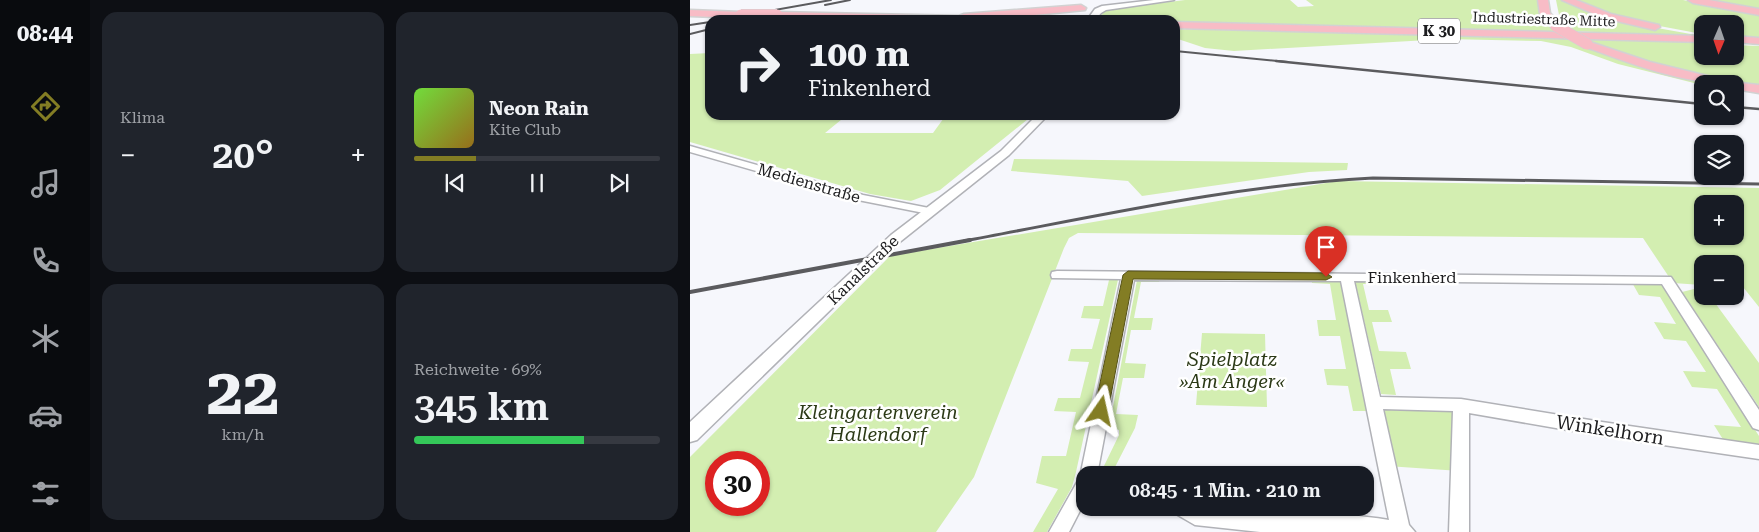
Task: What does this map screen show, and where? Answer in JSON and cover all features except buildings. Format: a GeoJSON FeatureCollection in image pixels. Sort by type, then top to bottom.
{"type":"FeatureCollection","features":[{"type":"Feature","properties":{"kind":"highway"},"geometry":{"type":"LineString","coordinates":[[1543,0],[1545,14],[1556,26],[1587,44],[1646,65],[1694,76]]}},
{"type":"Feature","properties":{"kind":"highway"},"geometry":{"type":"LineString","coordinates":[[1567,0],[1617,18],[1694,33]]}},
{"type":"Feature","properties":{"kind":"highway"},"geometry":{"type":"LineString","coordinates":[[1693,0],[1759,12]]}},
{"type":"Feature","properties":{"kind":"highway"},"geometry":{"type":"LineString","coordinates":[[994,15],[1081,8]]}},
{"type":"Feature","properties":{"kind":"highway"},"geometry":{"type":"LineString","coordinates":[[690,13],[777,15]]}},
{"type":"Feature","properties":{"kind":"highway","name":"Industriestraße Mitte"},"geometry":{"type":"LineString","coordinates":[[1180,25],[1694,39]]}},
{"type":"Feature","properties":{"kind":"highway"},"geometry":{"type":"LineString","coordinates":[[1744,41],[1759,42]]}},
{"type":"Feature","properties":{"kind":"highway"},"geometry":{"type":"LineString","coordinates":[[1744,86],[1759,89]]}},
{"type":"Feature","properties":{"kind":"street"},"geometry":{"type":"LineString","coordinates":[[1081,8],[1098,9],[1164,0]]}},
{"type":"Feature","properties":{"kind":"street"},"geometry":{"type":"LineString","coordinates":[[1094,15],[1098,9],[1171,0]]}},
{"type":"Feature","properties":{"kind":"street","name":"Kanalstraße"},"geometry":{"type":"LineString","coordinates":[[690,434],[896,238],[1005,153],[1038,120]]}},
{"type":"Feature","properties":{"kind":"street","name":"Medienstraße"},"geometry":{"type":"LineString","coordinates":[[690,149],[862,198],[929,211]]}},
{"type":"Feature","properties":{"kind":"street","name":"Finkenherd"},"geometry":{"type":"LineString","coordinates":[[1058,275],[1666,280],[1759,422]]}},
{"type":"Feature","properties":{"kind":"street"},"geometry":{"type":"LineString","coordinates":[[1090,466],[1128,275]]}},
{"type":"Feature","properties":{"kind":"street"},"geometry":{"type":"LineString","coordinates":[[1195,516],[1260,523],[1358,523],[1403,531],[1347,277]]}},
{"type":"Feature","properties":{"kind":"street","name":"Winkelhorn"},"geometry":{"type":"LineString","coordinates":[[1374,403],[1461,405],[1602,429],[1759,452]]}},
{"type":"Feature","properties":{"kind":"street"},"geometry":{"type":"LineString","coordinates":[[1459,532],[1461,405]]}},
{"type":"Feature","properties":{"kind":"street"},"geometry":{"type":"LineString","coordinates":[[1059,532],[1076,500]]}},
{"type":"Feature","properties":{"kind":"green space"},"geometry":{"type":"Polygon","coordinates":[[[1185,0],[1290,0],[1298,7],[1314,6],[1306,0],[1541,0],[1542,17],[1555,32],[1180,24],[1180,15],[1102,15],[1103,12],[1112,9],[1185,0]]]}},
{"type":"Feature","properties":{"kind":"green space"},"geometry":{"type":"Polygon","coordinates":[[[1556,0],[1564,0],[1629,23],[1694,36],[1569,31],[1572,28],[1559,15],[1556,0]]]}},
{"type":"Feature","properties":{"kind":"green space"},"geometry":{"type":"Polygon","coordinates":[[[1572,0],[1683,0],[1759,15],[1759,40],[1744,39],[1744,15],[1694,15],[1694,32],[1633,21],[1572,0]]]}},
{"type":"Feature","properties":{"kind":"green space"},"geometry":{"type":"Polygon","coordinates":[[[1703,0],[1759,0],[1759,11],[1703,0]]]}},
{"type":"Feature","properties":{"kind":"green space"},"geometry":{"type":"Polygon","coordinates":[[[1180,29],[1572,38],[1694,78],[1694,83],[1618,64],[1571,47],[1541,41],[1446,39],[1234,51],[1205,48],[1180,40],[1180,29]]]}},
{"type":"Feature","properties":{"kind":"green space"},"geometry":{"type":"Polygon","coordinates":[[[1581,38],[1694,43],[1694,65],[1744,65],[1744,45],[1759,46],[1759,88],[1744,85],[1744,75],[1702,75],[1632,59],[1581,38]]]}},
{"type":"Feature","properties":{"kind":"green space"},"geometry":{"type":"Polygon","coordinates":[[[705,53],[705,120],[841,120],[825,133],[933,133],[942,120],[1027,120],[940,190],[911,201],[870,194],[690,142],[690,54],[705,53]]]}},
{"type":"Feature","properties":{"kind":"green space"},"geometry":{"type":"Polygon","coordinates":[[[1014,159],[1348,163],[1347,170],[1309,172],[1142,196],[1128,181],[1011,171],[1014,159]]]}},
{"type":"Feature","properties":{"kind":"green space","name":"Kleingartenverein Hallendorf"},"geometry":{"type":"Polygon","coordinates":[[[1338,181],[1759,188],[1759,307],[1744,288],[1744,255],[1694,255],[1694,284],[1673,283],[1643,238],[1078,233],[1069,238],[1064,248],[974,477],[936,532],[690,532],[690,457],[890,256],[1338,181]]]}},
{"type":"Feature","properties":{"kind":"green space"},"geometry":{"type":"Polygon","coordinates":[[[1092,275],[1119,275],[1076,472],[1072,487],[1047,532],[1033,532],[1058,489],[1036,483],[1042,456],[1066,456],[1076,412],[1054,411],[1058,398],[1080,398],[1089,362],[1068,361],[1071,349],[1092,349],[1100,319],[1081,318],[1084,306],[1103,306],[1109,280],[1091,279],[1092,275]]]}},
{"type":"Feature","properties":{"kind":"green space"},"geometry":{"type":"Polygon","coordinates":[[[1138,275],[1160,275],[1159,282],[1141,282],[1134,318],[1153,318],[1151,330],[1131,330],[1125,363],[1146,364],[1144,378],[1123,378],[1116,414],[1138,415],[1135,428],[1116,466],[1104,466],[1119,435],[1119,430],[1109,428],[1138,275]]]}},
{"type":"Feature","properties":{"kind":"green space"},"geometry":{"type":"Polygon","coordinates":[[[1311,277],[1341,277],[1368,411],[1353,411],[1348,386],[1327,385],[1324,369],[1346,369],[1340,336],[1319,336],[1317,320],[1336,320],[1330,284],[1312,283],[1311,277]]]}},
{"type":"Feature","properties":{"kind":"green space"},"geometry":{"type":"Polygon","coordinates":[[[1354,277],[1382,277],[1384,284],[1363,284],[1369,310],[1388,310],[1392,322],[1372,322],[1379,351],[1406,352],[1411,369],[1390,369],[1396,395],[1381,394],[1354,277]]]}},
{"type":"Feature","properties":{"kind":"green space"},"geometry":{"type":"Polygon","coordinates":[[[1630,279],[1660,280],[1759,436],[1759,444],[1752,445],[1724,441],[1714,425],[1741,427],[1717,389],[1692,387],[1683,371],[1706,372],[1686,341],[1664,339],[1654,322],[1676,324],[1660,297],[1639,295],[1630,279]]]}},
{"type":"Feature","properties":{"kind":"green space"},"geometry":{"type":"Polygon","coordinates":[[[1694,289],[1694,305],[1717,305],[1759,363],[1759,407],[1682,292],[1694,289]]]}},
{"type":"Feature","properties":{"kind":"green space","name":"Spielplatz »Am Anger«"},"geometry":{"type":"Polygon","coordinates":[[[1202,333],[1265,334],[1267,407],[1196,405],[1202,333]]]}},
{"type":"Feature","properties":{"kind":"green space"},"geometry":{"type":"Polygon","coordinates":[[[1374,403],[1461,405],[1460,471],[1387,466],[1374,403]]]}},
{"type":"Feature","properties":{"kind":"railway"},"geometry":{"type":"LineString","coordinates":[[747,15],[831,0]]}},
{"type":"Feature","properties":{"kind":"railway"},"geometry":{"type":"LineString","coordinates":[[825,5],[850,0]]}},
{"type":"Feature","properties":{"kind":"railway"},"geometry":{"type":"LineString","coordinates":[[690,25],[705,23]]}},
{"type":"Feature","properties":{"kind":"railway"},"geometry":{"type":"LineString","coordinates":[[690,34],[705,30]]}},
{"type":"Feature","properties":{"kind":"railway"},"geometry":{"type":"LineString","coordinates":[[1180,51],[1288,62]]}},
{"type":"Feature","properties":{"kind":"railway"},"geometry":{"type":"LineString","coordinates":[[1276,61],[1694,103]]}},
{"type":"Feature","properties":{"kind":"railway"},"geometry":{"type":"LineString","coordinates":[[1744,108],[1759,109]]}},
{"type":"Feature","properties":{"kind":"railway"},"geometry":{"type":"LineString","coordinates":[[964,241],[1219,194],[1270,187],[1373,178],[1759,184]]}},
{"type":"Feature","properties":{"kind":"railway"},"geometry":{"type":"LineString","coordinates":[[690,292],[970,240]]}},
{"type":"Feature","properties":{"kind":"route"},"geometry":{"type":"LineString","coordinates":[[1101,411],[1128,275],[1326,277]]}}]}
